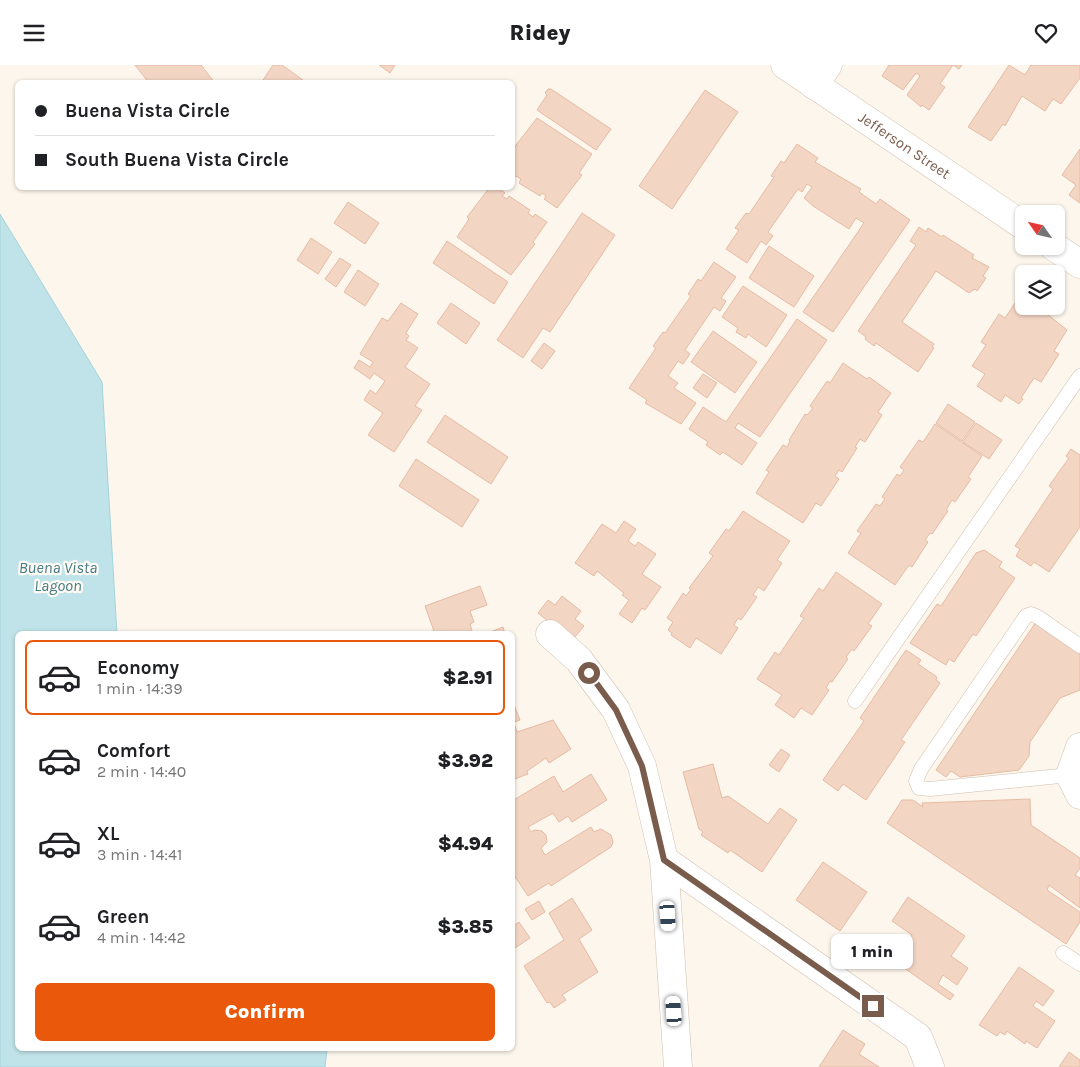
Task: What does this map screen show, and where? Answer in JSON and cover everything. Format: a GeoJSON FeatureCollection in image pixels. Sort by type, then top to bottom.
{"type":"FeatureCollection","features":[{"type":"Feature","properties":{"kind":"street","name":"Jefferson Street"},"geometry":{"type":"LineString","coordinates":[[785,65],[821,75],[1015,220]]}},
{"type":"Feature","properties":{"kind":"street"},"geometry":{"type":"LineString","coordinates":[[1065,254],[1080,264]]}},
{"type":"Feature","properties":{"kind":"street"},"geometry":{"type":"LineString","coordinates":[[550,634],[579,660],[616,710],[642,766],[664,860],[678,1067]]}},
{"type":"Feature","properties":{"kind":"street"},"geometry":{"type":"LineString","coordinates":[[1075,785],[1080,747]]}},
{"type":"Feature","properties":{"kind":"street"},"geometry":{"type":"LineString","coordinates":[[664,860],[918,1037],[930,1067]]}},
{"type":"Feature","properties":{"kind":"lane"},"geometry":{"type":"LineString","coordinates":[[855,701],[1080,376]]}},
{"type":"Feature","properties":{"kind":"lane"},"geometry":{"type":"LineString","coordinates":[[1075,785],[930,789],[919,788],[916,781],[921,769],[1026,616],[1031,614],[1038,617],[1080,646]]}},
{"type":"Feature","properties":{"kind":"lane"},"geometry":{"type":"LineString","coordinates":[[1063,953],[1080,964]]}},
{"type":"Feature","properties":{"kind":"water","name":"Buena Vista Lagoon"},"geometry":{"type":"Polygon","coordinates":[[[0,214],[102,382],[117,631],[15,631],[15,1051],[327,1051],[325,1067],[0,1067],[0,214]]]}},
{"type":"Feature","properties":{"kind":"building"},"geometry":{"type":"Polygon","coordinates":[[[135,65],[201,65],[213,80],[147,80],[135,65]]]}},
{"type":"Feature","properties":{"kind":"building"},"geometry":{"type":"Polygon","coordinates":[[[273,65],[282,65],[303,80],[263,80],[273,65]]]}},
{"type":"Feature","properties":{"kind":"building"},"geometry":{"type":"Polygon","coordinates":[[[379,65],[395,65],[390,73],[379,65]]]}},
{"type":"Feature","properties":{"kind":"building"},"geometry":{"type":"Polygon","coordinates":[[[889,65],[953,65],[940,84],[945,87],[929,110],[922,105],[921,107],[907,95],[920,76],[916,73],[903,90],[882,76],[889,65]]]}},
{"type":"Feature","properties":{"kind":"building"},"geometry":{"type":"Polygon","coordinates":[[[953,65],[962,65],[959,69],[953,65]]]}},
{"type":"Feature","properties":{"kind":"building"},"geometry":{"type":"Polygon","coordinates":[[[1009,65],[1025,75],[1031,65],[1080,65],[1080,78],[1061,104],[1053,99],[1045,111],[1022,96],[1005,126],[1003,124],[991,141],[968,127],[1009,65]]]}},
{"type":"Feature","properties":{"kind":"building"},"geometry":{"type":"Polygon","coordinates":[[[548,89],[551,89],[611,129],[596,150],[537,110],[547,95],[545,93],[548,89]]]}},
{"type":"Feature","properties":{"kind":"building"},"geometry":{"type":"Polygon","coordinates":[[[705,90],[738,112],[672,209],[639,186],[705,90]]]}},
{"type":"Feature","properties":{"kind":"building"},"geometry":{"type":"Polygon","coordinates":[[[537,118],[592,154],[579,173],[582,175],[557,208],[544,199],[546,196],[542,193],[540,196],[519,183],[521,179],[515,177],[515,146],[537,118]]]}},
{"type":"Feature","properties":{"kind":"building"},"geometry":{"type":"Polygon","coordinates":[[[797,144],[818,158],[815,162],[861,189],[859,192],[876,204],[880,199],[910,220],[833,332],[803,312],[864,223],[856,218],[849,229],[813,206],[804,198],[812,187],[807,184],[802,192],[798,189],[768,232],[773,236],[766,245],[761,241],[747,263],[726,249],[739,230],[735,228],[746,213],[749,214],[774,177],[771,176],[781,161],[784,163],[797,144]]]}},
{"type":"Feature","properties":{"kind":"building"},"geometry":{"type":"Polygon","coordinates":[[[1080,149],[1080,203],[1069,195],[1076,185],[1062,175],[1080,149]]]}},
{"type":"Feature","properties":{"kind":"building"},"geometry":{"type":"Polygon","coordinates":[[[488,190],[501,190],[505,193],[502,196],[507,199],[509,196],[530,210],[528,213],[533,217],[535,214],[547,222],[533,242],[535,244],[511,275],[457,237],[469,219],[467,217],[488,190]]]}},
{"type":"Feature","properties":{"kind":"building"},"geometry":{"type":"Polygon","coordinates":[[[348,202],[379,223],[365,244],[334,223],[348,202]]]}},
{"type":"Feature","properties":{"kind":"building"},"geometry":{"type":"Polygon","coordinates":[[[582,213],[615,235],[550,332],[543,328],[523,358],[497,340],[582,213]]]}},
{"type":"Feature","properties":{"kind":"building"},"geometry":{"type":"Polygon","coordinates":[[[919,227],[926,232],[928,228],[942,237],[943,235],[974,255],[972,258],[989,267],[983,276],[986,278],[977,291],[975,289],[969,293],[936,271],[902,322],[934,344],[932,347],[934,348],[918,372],[876,343],[874,346],[858,331],[916,245],[910,241],[919,227]]]}},
{"type":"Feature","properties":{"kind":"building"},"geometry":{"type":"Polygon","coordinates":[[[311,238],[332,252],[318,274],[297,260],[311,238]]]}},
{"type":"Feature","properties":{"kind":"building"},"geometry":{"type":"Polygon","coordinates":[[[447,241],[508,282],[494,304],[433,263],[447,241]]]}},
{"type":"Feature","properties":{"kind":"building"},"geometry":{"type":"Polygon","coordinates":[[[769,246],[814,276],[794,307],[749,278],[769,246]]]}},
{"type":"Feature","properties":{"kind":"building"},"geometry":{"type":"Polygon","coordinates":[[[340,258],[351,265],[336,287],[325,279],[340,258]]]}},
{"type":"Feature","properties":{"kind":"building"},"geometry":{"type":"Polygon","coordinates":[[[714,262],[736,277],[721,298],[726,301],[720,311],[714,307],[685,350],[690,354],[683,364],[678,361],[668,376],[678,383],[674,388],[696,403],[681,424],[645,403],[647,400],[629,388],[656,348],[653,346],[663,332],[665,333],[691,296],[688,294],[698,279],[701,281],[714,262]]]}},
{"type":"Feature","properties":{"kind":"building"},"geometry":{"type":"Polygon","coordinates":[[[358,270],[379,284],[365,306],[344,292],[358,270]]]}},
{"type":"Feature","properties":{"kind":"building"},"geometry":{"type":"Polygon","coordinates":[[[743,286],[787,315],[766,347],[748,334],[746,338],[736,332],[738,328],[722,317],[743,286]]]}},
{"type":"Feature","properties":{"kind":"building"},"geometry":{"type":"Polygon","coordinates":[[[401,303],[418,314],[406,333],[409,336],[406,340],[418,348],[405,367],[430,384],[415,406],[422,410],[394,452],[368,435],[383,413],[364,400],[370,390],[376,394],[385,381],[374,373],[370,379],[354,368],[359,360],[370,367],[373,362],[360,354],[382,318],[388,321],[401,303]]]}},
{"type":"Feature","properties":{"kind":"building"},"geometry":{"type":"Polygon","coordinates":[[[451,303],[480,323],[466,344],[437,323],[451,303]]]}},
{"type":"Feature","properties":{"kind":"building"},"geometry":{"type":"Polygon","coordinates":[[[1015,303],[1015,315],[1048,315],[1067,330],[1054,351],[1059,354],[1041,382],[1034,378],[1019,404],[1005,395],[1001,402],[977,386],[985,374],[972,366],[986,345],[981,342],[999,314],[1005,318],[1015,303]]]}},
{"type":"Feature","properties":{"kind":"building"},"geometry":{"type":"Polygon","coordinates":[[[797,319],[827,340],[760,437],[738,423],[735,428],[757,443],[742,465],[723,452],[720,455],[706,445],[708,442],[689,429],[703,407],[726,422],[797,319]]]}},
{"type":"Feature","properties":{"kind":"building"},"geometry":{"type":"Polygon","coordinates":[[[713,331],[757,362],[735,393],[691,362],[713,331]]]}},
{"type":"Feature","properties":{"kind":"building"},"geometry":{"type":"Polygon","coordinates":[[[544,343],[555,351],[542,369],[531,361],[544,343]]]}},
{"type":"Feature","properties":{"kind":"building"},"geometry":{"type":"Polygon","coordinates":[[[843,363],[867,379],[869,377],[891,393],[878,412],[882,415],[865,442],[860,439],[855,447],[857,448],[842,472],[839,470],[835,476],[839,479],[821,506],[816,503],[803,523],[756,493],[769,472],[766,470],[783,445],[787,447],[789,440],[805,414],[807,415],[813,408],[810,406],[827,381],[830,383],[843,363]]]}},
{"type":"Feature","properties":{"kind":"building"},"geometry":{"type":"Polygon","coordinates":[[[703,374],[717,383],[707,398],[693,388],[703,374]]]}},
{"type":"Feature","properties":{"kind":"building"},"geometry":{"type":"Polygon","coordinates":[[[948,404],[975,422],[962,441],[936,423],[948,404]]]}},
{"type":"Feature","properties":{"kind":"building"},"geometry":{"type":"Polygon","coordinates":[[[445,415],[508,457],[491,484],[427,442],[445,415]]]}},
{"type":"Feature","properties":{"kind":"building"},"geometry":{"type":"Polygon","coordinates":[[[976,423],[1002,440],[989,459],[963,442],[976,423]]]}},
{"type":"Feature","properties":{"kind":"building"},"geometry":{"type":"Polygon","coordinates":[[[935,424],[982,456],[968,477],[971,479],[955,502],[952,500],[946,510],[948,511],[932,534],[930,533],[925,540],[928,542],[912,567],[909,565],[895,585],[848,553],[861,533],[857,531],[876,504],[880,506],[885,499],[882,497],[897,474],[900,476],[904,470],[900,467],[919,440],[923,442],[935,424]]]}},
{"type":"Feature","properties":{"kind":"building"},"geometry":{"type":"Polygon","coordinates":[[[1071,449],[1080,455],[1080,527],[1049,572],[1034,562],[1031,566],[1016,556],[1020,549],[1015,546],[1053,489],[1049,486],[1069,458],[1066,456],[1071,449]]]}},
{"type":"Feature","properties":{"kind":"building"},"geometry":{"type":"Polygon","coordinates":[[[416,459],[479,500],[462,527],[399,486],[416,459]]]}},
{"type":"Feature","properties":{"kind":"building"},"geometry":{"type":"Polygon","coordinates":[[[743,511],[790,541],[777,560],[782,563],[764,591],[758,587],[753,595],[757,597],[741,620],[738,618],[734,625],[738,628],[721,654],[696,638],[690,648],[671,635],[672,633],[668,630],[673,622],[667,618],[683,593],[686,596],[691,589],[689,588],[713,556],[709,553],[726,529],[729,531],[743,511]]]}},
{"type":"Feature","properties":{"kind":"building"},"geometry":{"type":"Polygon","coordinates":[[[624,521],[636,529],[628,541],[635,546],[638,542],[656,554],[642,574],[661,587],[645,610],[642,608],[632,623],[619,614],[629,600],[622,595],[624,593],[597,571],[594,576],[575,563],[602,524],[616,533],[624,521]]]}},
{"type":"Feature","properties":{"kind":"building"},"geometry":{"type":"Polygon","coordinates":[[[984,550],[1002,562],[999,567],[1015,578],[976,636],[973,634],[954,662],[949,659],[946,665],[910,643],[937,604],[941,606],[976,553],[984,550]]]}},
{"type":"Feature","properties":{"kind":"building"},"geometry":{"type":"Polygon","coordinates":[[[836,572],[882,604],[868,624],[872,626],[854,651],[852,649],[846,657],[848,659],[832,682],[830,681],[826,688],[829,690],[812,715],[801,708],[794,718],[775,705],[782,695],[757,679],[775,652],[779,655],[804,618],[800,616],[819,588],[823,591],[836,572]]]}},
{"type":"Feature","properties":{"kind":"building"},"geometry":{"type":"Polygon","coordinates":[[[480,586],[487,605],[470,611],[474,622],[470,624],[472,631],[434,631],[425,606],[480,586]]]}},
{"type":"Feature","properties":{"kind":"building"},"geometry":{"type":"Polygon","coordinates":[[[562,596],[581,611],[575,619],[584,626],[574,638],[550,619],[548,621],[538,613],[548,600],[555,605],[562,596]]]}},
{"type":"Feature","properties":{"kind":"building"},"geometry":{"type":"Polygon","coordinates":[[[1036,622],[1080,651],[1080,690],[1060,698],[1030,742],[1029,756],[1019,770],[960,777],[951,771],[946,777],[936,770],[1036,622]]]}},
{"type":"Feature","properties":{"kind":"building"},"geometry":{"type":"Polygon","coordinates":[[[503,627],[504,631],[493,631],[503,627]]]}},
{"type":"Feature","properties":{"kind":"building"},"geometry":{"type":"Polygon","coordinates":[[[906,650],[921,660],[918,664],[937,677],[936,680],[940,683],[901,740],[905,742],[866,800],[843,784],[838,791],[823,780],[864,721],[860,718],[906,650]]]}},
{"type":"Feature","properties":{"kind":"building"},"geometry":{"type":"Polygon","coordinates":[[[515,708],[520,720],[515,722],[515,708]]]}},
{"type":"Feature","properties":{"kind":"building"},"geometry":{"type":"Polygon","coordinates":[[[553,720],[571,749],[549,763],[546,758],[527,771],[528,774],[515,779],[515,726],[517,732],[553,720]]]}},
{"type":"Feature","properties":{"kind":"building"},"geometry":{"type":"Polygon","coordinates":[[[781,749],[790,755],[779,772],[769,765],[781,749]]]}},
{"type":"Feature","properties":{"kind":"building"},"geometry":{"type":"Polygon","coordinates":[[[713,764],[722,798],[728,796],[768,824],[780,808],[797,820],[762,872],[730,850],[728,853],[701,835],[703,832],[699,829],[683,772],[713,764]]]}},
{"type":"Feature","properties":{"kind":"building"},"geometry":{"type":"Polygon","coordinates":[[[591,774],[607,800],[572,822],[568,816],[559,822],[553,813],[528,827],[531,832],[535,830],[542,831],[546,835],[547,842],[541,848],[545,855],[591,827],[594,832],[601,829],[611,835],[613,842],[611,847],[551,886],[549,883],[528,896],[515,876],[515,799],[554,776],[563,792],[591,774]]]}},
{"type":"Feature","properties":{"kind":"building"},"geometry":{"type":"Polygon","coordinates":[[[1030,799],[1031,825],[1080,858],[1080,868],[1075,875],[1080,878],[1080,908],[1049,885],[1047,890],[1080,912],[1080,922],[1066,944],[887,823],[902,800],[913,800],[923,807],[922,803],[1030,799]]]}},
{"type":"Feature","properties":{"kind":"building"},"geometry":{"type":"Polygon","coordinates":[[[823,862],[867,892],[840,931],[796,900],[823,862]]]}},
{"type":"Feature","properties":{"kind":"building"},"geometry":{"type":"Polygon","coordinates":[[[908,897],[965,936],[951,956],[968,968],[957,985],[943,975],[938,984],[954,995],[950,1000],[894,961],[912,935],[892,921],[908,897]]]}},
{"type":"Feature","properties":{"kind":"building"},"geometry":{"type":"Polygon","coordinates":[[[572,898],[592,930],[579,939],[598,972],[562,995],[566,1000],[554,1008],[550,1002],[547,1003],[524,966],[564,940],[549,913],[572,898]]]}},
{"type":"Feature","properties":{"kind":"building"},"geometry":{"type":"Polygon","coordinates":[[[539,901],[545,912],[532,920],[525,909],[539,901]]]}},
{"type":"Feature","properties":{"kind":"building"},"geometry":{"type":"Polygon","coordinates":[[[519,922],[530,938],[515,948],[515,925],[519,922]]]}},
{"type":"Feature","properties":{"kind":"building"},"geometry":{"type":"Polygon","coordinates":[[[1019,967],[1054,991],[1043,1006],[1036,1001],[1033,1006],[1055,1021],[1037,1048],[1026,1041],[1025,1044],[1007,1031],[1005,1035],[1000,1032],[997,1036],[979,1025],[1019,967]]]}},
{"type":"Feature","properties":{"kind":"building"},"geometry":{"type":"Polygon","coordinates":[[[843,1030],[865,1044],[859,1054],[879,1067],[819,1067],[843,1030]]]}},
{"type":"Feature","properties":{"kind":"building"},"geometry":{"type":"Polygon","coordinates":[[[1069,1052],[1080,1060],[1080,1067],[1059,1067],[1069,1052]]]}},
{"type":"Feature","properties":{"kind":"route"},"geometry":{"type":"LineString","coordinates":[[589,673],[616,710],[642,766],[664,860],[873,1006]]}}]}
